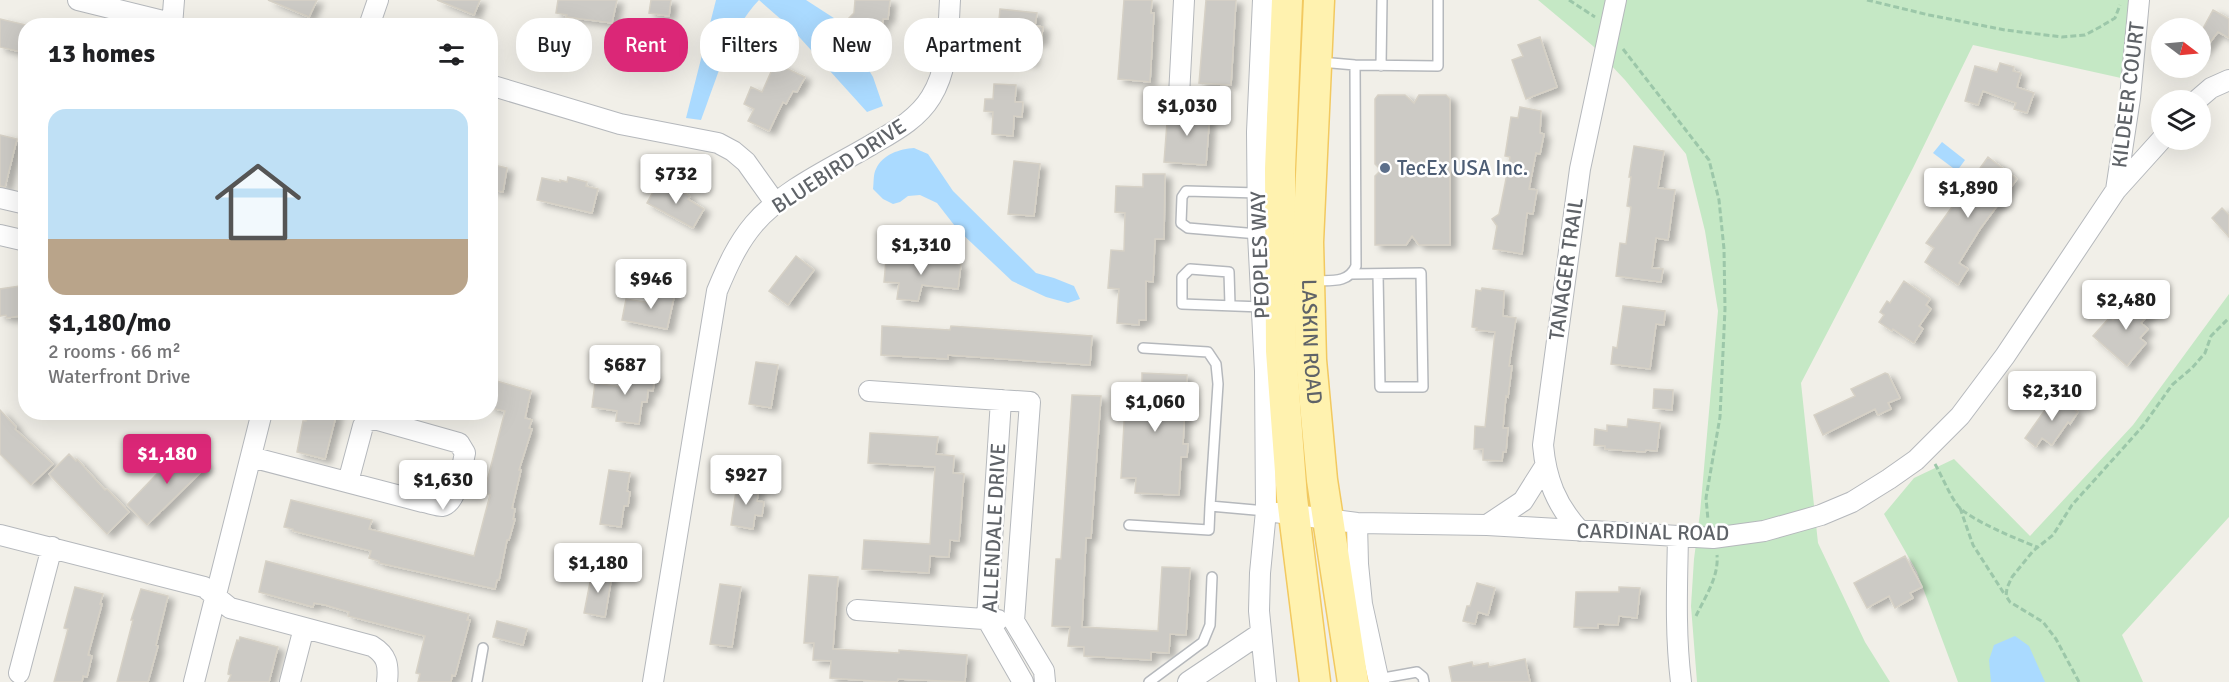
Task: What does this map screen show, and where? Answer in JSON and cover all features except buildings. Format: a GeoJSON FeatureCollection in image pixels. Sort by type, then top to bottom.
{"type":"FeatureCollection","features":[{"type":"Feature","properties":{"kind":"main road","name":"LASKIN ROAD"},"geometry":{"type":"LineString","coordinates":[[1287,0],[1284,61],[1271,93],[1280,169],[1280,513],[1315,682]]}},
{"type":"Feature","properties":{"kind":"main road","name":"LASKIN ROAD"},"geometry":{"type":"LineString","coordinates":[[1319,0],[1308,242],[1311,360],[1328,520],[1370,681]]}},
{"type":"Feature","properties":{"kind":"main road"},"geometry":{"type":"LineString","coordinates":[[1284,61],[1315,62]]}},
{"type":"Feature","properties":{"kind":"street"},"geometry":{"type":"LineString","coordinates":[[78,0],[124,18]]}},
{"type":"Feature","properties":{"kind":"street"},"geometry":{"type":"LineString","coordinates":[[172,18],[174,0]]}},
{"type":"Feature","properties":{"kind":"street"},"geometry":{"type":"LineString","coordinates":[[372,18],[378,0]]}},
{"type":"Feature","properties":{"kind":"street","name":"BLUEBIRD DRIVE"},"geometry":{"type":"LineString","coordinates":[[653,682],[717,291],[729,261],[746,234],[776,204],[804,184],[903,126],[931,98],[942,71],[948,41],[950,0]]}},
{"type":"Feature","properties":{"kind":"street"},"geometry":{"type":"LineString","coordinates":[[1179,96],[1184,0]]}},
{"type":"Feature","properties":{"kind":"street","name":"PEOPLES WAY"},"geometry":{"type":"LineString","coordinates":[[1263,0],[1271,93],[1258,193],[1258,234],[1265,371],[1280,513],[1260,573],[1261,633],[1266,682]]}},
{"type":"Feature","properties":{"kind":"street","name":"TANAGER TRAIL"},"geometry":{"type":"LineString","coordinates":[[1580,531],[1557,501],[1545,466],[1544,445],[1580,169],[1616,0]]}},
{"type":"Feature","properties":{"kind":"street","name":"KILDEER COURT"},"geometry":{"type":"LineString","coordinates":[[2115,190],[2130,98],[2139,0]]}},
{"type":"Feature","properties":{"kind":"street"},"geometry":{"type":"LineString","coordinates":[[2209,90],[2229,80]]}},
{"type":"Feature","properties":{"kind":"street"},"geometry":{"type":"LineString","coordinates":[[498,87],[620,124],[718,143],[733,151],[746,162],[776,204]]}},
{"type":"Feature","properties":{"kind":"street","name":"CARDINAL ROAD"},"geometry":{"type":"LineString","coordinates":[[1280,513],[1357,523],[1486,525],[1713,538],[1764,531],[1821,515],[1852,502],[1889,479],[1928,449],[1960,416],[2005,356],[2115,190],[2152,150]]}},
{"type":"Feature","properties":{"kind":"street"},"geometry":{"type":"LineString","coordinates":[[0,198],[18,202]]}},
{"type":"Feature","properties":{"kind":"street"},"geometry":{"type":"LineString","coordinates":[[0,235],[18,240]]}},
{"type":"Feature","properties":{"kind":"street"},"geometry":{"type":"LineString","coordinates":[[869,391],[1002,400]]}},
{"type":"Feature","properties":{"kind":"street","name":"ALLENDALE DRIVE"},"geometry":{"type":"LineString","coordinates":[[1023,682],[987,619],[1002,400],[1030,402],[1014,621],[1044,671],[1044,682]]}},
{"type":"Feature","properties":{"kind":"street"},"geometry":{"type":"LineString","coordinates":[[194,682],[260,420]]}},
{"type":"Feature","properties":{"kind":"street"},"geometry":{"type":"LineString","coordinates":[[348,482],[363,426],[371,420]]}},
{"type":"Feature","properties":{"kind":"street"},"geometry":{"type":"LineString","coordinates":[[251,457],[423,502],[442,506],[449,503],[454,497],[465,453],[463,447],[459,443],[378,420]]}},
{"type":"Feature","properties":{"kind":"street"},"geometry":{"type":"LineString","coordinates":[[1486,525],[1523,501],[1545,466]]}},
{"type":"Feature","properties":{"kind":"street"},"geometry":{"type":"LineString","coordinates":[[1357,523],[1358,564],[1370,681]]}},
{"type":"Feature","properties":{"kind":"street"},"geometry":{"type":"LineString","coordinates":[[0,535],[204,587],[230,608],[372,646],[381,651],[387,660],[387,682]]}},
{"type":"Feature","properties":{"kind":"street"},"geometry":{"type":"LineString","coordinates":[[1678,537],[1678,658],[1682,682]]}},
{"type":"Feature","properties":{"kind":"street"},"geometry":{"type":"LineString","coordinates":[[19,673],[52,548]]}},
{"type":"Feature","properties":{"kind":"street"},"geometry":{"type":"LineString","coordinates":[[857,610],[1014,621]]}},
{"type":"Feature","properties":{"kind":"street"},"geometry":{"type":"LineString","coordinates":[[290,682],[304,628]]}},
{"type":"Feature","properties":{"kind":"street"},"geometry":{"type":"LineString","coordinates":[[1199,679],[1261,633]]}},
{"type":"Feature","properties":{"kind":"lane"},"geometry":{"type":"LineString","coordinates":[[1381,66],[1382,0]]}},
{"type":"Feature","properties":{"kind":"lane"},"geometry":{"type":"LineString","coordinates":[[1315,62],[1381,66],[1438,66],[1438,0]]}},
{"type":"Feature","properties":{"kind":"lane"},"geometry":{"type":"LineString","coordinates":[[1308,281],[1342,280],[1352,274],[1356,267],[1355,65]]}},
{"type":"Feature","properties":{"kind":"lane"},"geometry":{"type":"LineString","coordinates":[[1258,193],[1186,191],[1182,197],[1181,223],[1188,228],[1258,234]]}},
{"type":"Feature","properties":{"kind":"lane"},"geometry":{"type":"LineString","coordinates":[[1230,305],[1228,272],[1190,269],[1182,277],[1182,304],[1262,307]]}},
{"type":"Feature","properties":{"kind":"lane"},"geometry":{"type":"LineString","coordinates":[[1352,274],[1421,273],[1423,387],[1380,387],[1378,274]]}},
{"type":"Feature","properties":{"kind":"lane"},"geometry":{"type":"LineString","coordinates":[[1129,525],[1209,530],[1218,384],[1216,364],[1208,352],[1143,348]]}},
{"type":"Feature","properties":{"kind":"lane"},"geometry":{"type":"LineString","coordinates":[[1210,506],[1280,513]]}},
{"type":"Feature","properties":{"kind":"lane"},"geometry":{"type":"LineString","coordinates":[[1149,682],[1203,642],[1210,625],[1212,577]]}},
{"type":"Feature","properties":{"kind":"lane"},"geometry":{"type":"LineString","coordinates":[[477,682],[483,648]]}},
{"type":"Feature","properties":{"kind":"lane"},"geometry":{"type":"LineString","coordinates":[[1370,681],[1417,672],[1423,677],[1424,682]]}},
{"type":"Feature","properties":{"kind":"path"},"geometry":{"type":"LineString","coordinates":[[1569,0],[1609,29],[1709,160],[1719,200],[1724,249],[1725,309],[1720,417],[1706,498],[1707,519],[1717,562],[1712,584],[1696,616]]}},
{"type":"Feature","properties":{"kind":"path"},"geometry":{"type":"LineString","coordinates":[[1867,0],[2005,30],[2062,37],[2085,35],[2108,23],[2115,18],[2121,0]]}},
{"type":"Feature","properties":{"kind":"path"},"geometry":{"type":"LineString","coordinates":[[2006,596],[2012,577],[2037,547],[2053,535],[2072,505],[2143,426],[2172,385],[2205,353],[2211,336],[2229,318]]}},
{"type":"Feature","properties":{"kind":"path"},"geometry":{"type":"LineString","coordinates":[[1928,449],[1959,507],[1973,545],[2006,596],[2010,602],[2043,622],[2079,682]]}},
{"type":"Feature","properties":{"kind":"path"},"geometry":{"type":"LineString","coordinates":[[1959,507],[2010,537],[2037,547]]}},
{"type":"Feature","properties":{"kind":"green space"},"geometry":{"type":"Polygon","coordinates":[[[1538,0],[2129,0],[2121,78],[1973,45],[1913,168],[1801,383],[1818,543],[1865,642],[1890,682],[1697,682],[1691,606],[1718,311],[1705,231],[1686,154],[1625,80],[1593,46],[1538,0]]]}},
{"type":"Feature","properties":{"kind":"green space"},"geometry":{"type":"Polygon","coordinates":[[[2229,294],[2229,517],[2122,635],[2143,682],[1958,682],[1917,572],[1884,514],[1914,478],[1954,459],[2030,536],[2133,425],[2229,294]]]}},
{"type":"Feature","properties":{"kind":"water"},"geometry":{"type":"Polygon","coordinates":[[[716,0],[759,0],[745,18],[711,18],[716,0]]]}},
{"type":"Feature","properties":{"kind":"water"},"geometry":{"type":"Polygon","coordinates":[[[759,0],[806,0],[834,18],[811,18],[811,50],[799,37],[799,18],[779,18],[759,0]]]}},
{"type":"Feature","properties":{"kind":"water"},"geometry":{"type":"Polygon","coordinates":[[[700,63],[700,72],[718,72],[701,120],[686,118],[700,63]]]}},
{"type":"Feature","properties":{"kind":"water"},"geometry":{"type":"Polygon","coordinates":[[[831,72],[870,72],[883,106],[867,112],[831,72]]]}},
{"type":"Feature","properties":{"kind":"water"},"geometry":{"type":"Polygon","coordinates":[[[1942,142],[1965,160],[1957,171],[1933,153],[1942,142]]]}},
{"type":"Feature","properties":{"kind":"water"},"geometry":{"type":"Polygon","coordinates":[[[914,148],[928,154],[953,191],[1036,273],[1074,286],[1080,299],[1068,303],[1046,297],[1012,281],[958,230],[937,203],[920,195],[908,196],[893,204],[883,199],[873,189],[874,173],[879,164],[892,153],[914,148]]]}},
{"type":"Feature","properties":{"kind":"water"},"geometry":{"type":"Polygon","coordinates":[[[2015,636],[2029,646],[2045,682],[1991,682],[1989,660],[1994,645],[2015,636]]]}},
{"type":"Feature","properties":{"kind":"place","name":"TecEx USA Inc."},"geometry":{"type":"Point","coordinates":[1385,168]}}]}
